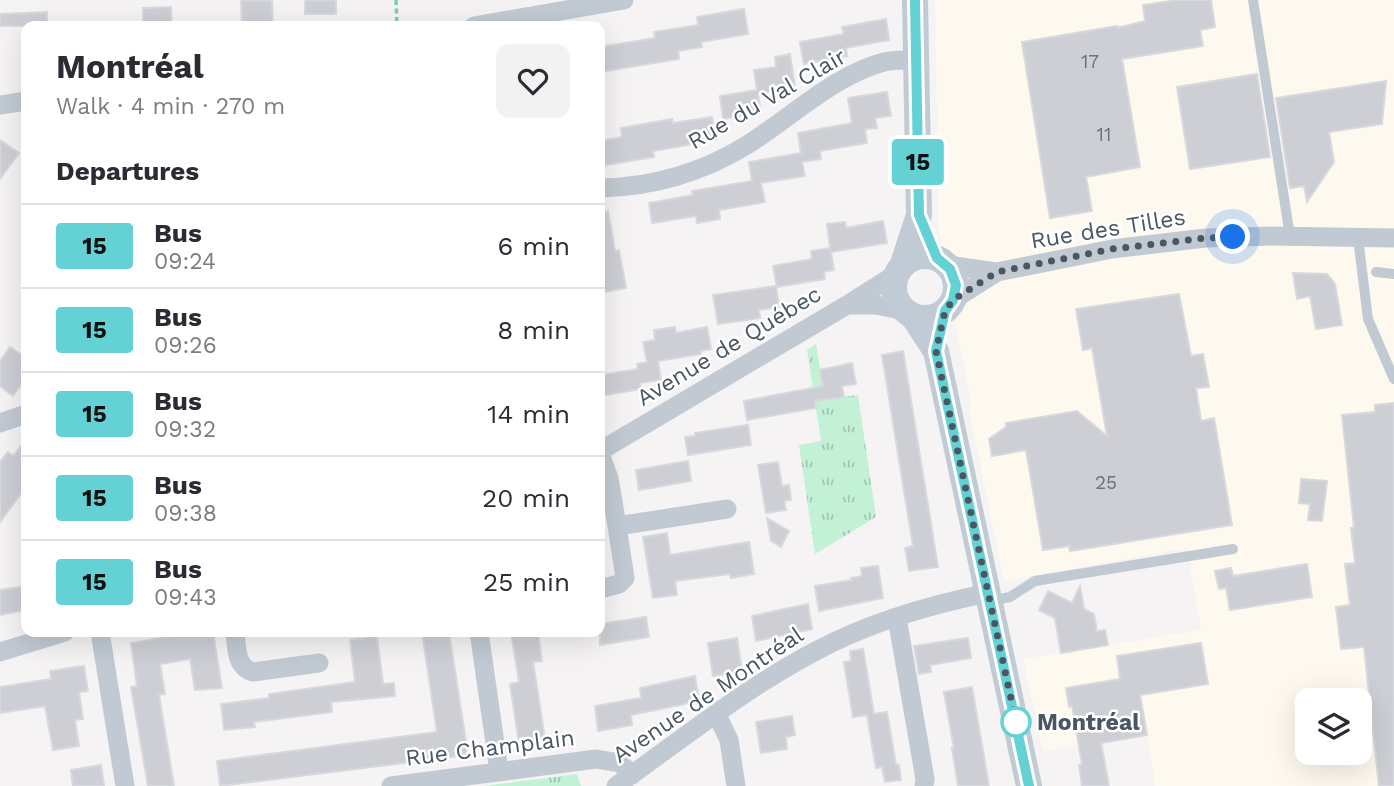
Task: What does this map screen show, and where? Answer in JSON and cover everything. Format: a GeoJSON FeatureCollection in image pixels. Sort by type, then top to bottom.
{"type":"FeatureCollection","features":[{"type":"Feature","properties":{"kind":"street"},"geometry":{"type":"LineString","coordinates":[[516,21],[624,0]]}},
{"type":"Feature","properties":{"kind":"street"},"geometry":{"type":"LineString","coordinates":[[915,0],[919,215],[894,290],[896,299],[936,351],[1029,786]]}},
{"type":"Feature","properties":{"kind":"street","name":"Rue du Val Clair"},"geometry":{"type":"LineString","coordinates":[[605,187],[648,183],[696,170],[726,157],[804,104],[862,71],[888,61],[916,60]]}},
{"type":"Feature","properties":{"kind":"street"},"geometry":{"type":"LineString","coordinates":[[0,105],[21,101]]}},
{"type":"Feature","properties":{"kind":"street"},"geometry":{"type":"LineString","coordinates":[[919,215],[956,285],[936,351]]}},
{"type":"Feature","properties":{"kind":"street","name":"Rue des Tilles"},"geometry":{"type":"LineString","coordinates":[[942,262],[997,272],[1112,249],[1206,238],[1394,238]]}},
{"type":"Feature","properties":{"kind":"street"},"geometry":{"type":"LineString","coordinates":[[900,269],[921,256],[942,262]]}},
{"type":"Feature","properties":{"kind":"street","name":"Avenue de Québec"},"geometry":{"type":"LineString","coordinates":[[605,449],[847,305],[900,269]]}},
{"type":"Feature","properties":{"kind":"street","name":"Rue des Tilles"},"geometry":{"type":"LineString","coordinates":[[949,305],[997,272]]}},
{"type":"Feature","properties":{"kind":"street","name":"Avenue de Québec"},"geometry":{"type":"LineString","coordinates":[[847,305],[876,305],[909,313]]}},
{"type":"Feature","properties":{"kind":"street"},"geometry":{"type":"LineString","coordinates":[[909,313],[931,317],[949,305]]}},
{"type":"Feature","properties":{"kind":"street"},"geometry":{"type":"LineString","coordinates":[[0,423],[21,416]]}},
{"type":"Feature","properties":{"kind":"street"},"geometry":{"type":"LineString","coordinates":[[605,466],[625,578],[619,584],[605,588]]}},
{"type":"Feature","properties":{"kind":"street"},"geometry":{"type":"LineString","coordinates":[[617,526],[727,509]]}},
{"type":"Feature","properties":{"kind":"street","name":"Avenue de Montréal"},"geometry":{"type":"LineString","coordinates":[[624,780],[814,652],[897,618],[988,597]]}},
{"type":"Feature","properties":{"kind":"street"},"geometry":{"type":"LineString","coordinates":[[897,618],[924,786]]}},
{"type":"Feature","properties":{"kind":"street"},"geometry":{"type":"LineString","coordinates":[[0,652],[49,637]]}},
{"type":"Feature","properties":{"kind":"street"},"geometry":{"type":"LineString","coordinates":[[101,637],[125,786]]}},
{"type":"Feature","properties":{"kind":"street"},"geometry":{"type":"LineString","coordinates":[[236,637],[239,660],[246,670],[253,672],[319,663]]}},
{"type":"Feature","properties":{"kind":"street"},"geometry":{"type":"LineString","coordinates":[[480,637],[499,771]]}},
{"type":"Feature","properties":{"kind":"street"},"geometry":{"type":"LineString","coordinates":[[717,715],[729,740],[736,786]]}},
{"type":"Feature","properties":{"kind":"street","name":"Rue Champlain"},"geometry":{"type":"LineString","coordinates":[[391,786],[596,759],[620,763],[624,780]]}},
{"type":"Feature","properties":{"kind":"lane"},"geometry":{"type":"LineString","coordinates":[[1253,0],[1290,236]]}},
{"type":"Feature","properties":{"kind":"lane"},"geometry":{"type":"LineString","coordinates":[[1358,238],[1368,319],[1394,379]]}},
{"type":"Feature","properties":{"kind":"lane"},"geometry":{"type":"LineString","coordinates":[[1376,272],[1394,274]]}},
{"type":"Feature","properties":{"kind":"lane"},"geometry":{"type":"LineString","coordinates":[[988,597],[1010,597],[1035,581],[1233,549]]}},
{"type":"Feature","properties":{"kind":"path"},"geometry":{"type":"LineString","coordinates":[[396,0],[397,21]]}},
{"type":"Feature","properties":{"kind":"shaded area"},"geometry":{"type":"Polygon","coordinates":[[[935,0],[1394,0],[1394,786],[1155,786],[1147,735],[1043,751],[1023,659],[1201,630],[1187,548],[1004,581],[969,410],[972,409],[939,233],[935,0]]]}},
{"type":"Feature","properties":{"kind":"green space"},"geometry":{"type":"Polygon","coordinates":[[[816,344],[825,399],[858,395],[876,517],[815,554],[799,445],[821,441],[807,350],[816,344]]]}},
{"type":"Feature","properties":{"kind":"green space"},"geometry":{"type":"Polygon","coordinates":[[[577,774],[581,786],[485,786],[577,774]]]}},
{"type":"Feature","properties":{"kind":"building"},"geometry":{"type":"Polygon","coordinates":[[[241,0],[272,0],[273,21],[242,21],[241,0]]]}},
{"type":"Feature","properties":{"kind":"building"},"geometry":{"type":"Polygon","coordinates":[[[305,0],[336,0],[336,14],[305,14],[305,0]]]}},
{"type":"Feature","properties":{"kind":"building"},"geometry":{"type":"Polygon","coordinates":[[[1177,0],[1211,0],[1215,27],[1200,30],[1203,46],[1122,59],[1140,167],[1086,177],[1092,211],[1050,218],[1022,42],[1117,28],[1145,21],[1143,5],[1177,0]]]}},
{"type":"Feature","properties":{"kind":"building"},"geometry":{"type":"Polygon","coordinates":[[[171,7],[172,21],[143,21],[143,8],[171,7]]]}},
{"type":"Feature","properties":{"kind":"building"},"geometry":{"type":"Polygon","coordinates":[[[744,9],[748,34],[701,42],[702,47],[678,51],[679,59],[605,71],[605,46],[655,38],[654,32],[698,25],[697,17],[744,9]]]}},
{"type":"Feature","properties":{"kind":"building"},"geometry":{"type":"Polygon","coordinates":[[[47,12],[47,21],[21,21],[21,26],[0,26],[0,14],[47,12]]]}},
{"type":"Feature","properties":{"kind":"building"},"geometry":{"type":"Polygon","coordinates":[[[886,19],[889,40],[846,48],[847,56],[804,64],[800,42],[844,34],[842,27],[886,19]]]}},
{"type":"Feature","properties":{"kind":"building"},"geometry":{"type":"Polygon","coordinates":[[[790,54],[795,87],[758,94],[761,113],[723,119],[720,96],[757,90],[754,70],[776,67],[775,57],[790,54]]]}},
{"type":"Feature","properties":{"kind":"building"},"geometry":{"type":"Polygon","coordinates":[[[1257,74],[1270,157],[1190,169],[1177,87],[1257,74]]]}},
{"type":"Feature","properties":{"kind":"building"},"geometry":{"type":"Polygon","coordinates":[[[1386,81],[1382,124],[1329,132],[1334,162],[1307,202],[1304,186],[1290,188],[1276,98],[1386,81]]]}},
{"type":"Feature","properties":{"kind":"building"},"geometry":{"type":"Polygon","coordinates":[[[887,92],[891,116],[875,118],[877,128],[865,129],[867,143],[820,151],[821,159],[802,162],[805,176],[761,183],[765,202],[719,210],[720,219],[697,223],[696,216],[652,223],[649,203],[693,195],[692,191],[752,181],[749,162],[801,153],[798,133],[852,123],[848,98],[887,92]]]}},
{"type":"Feature","properties":{"kind":"building"},"geometry":{"type":"Polygon","coordinates":[[[712,117],[716,140],[653,151],[654,157],[605,165],[605,140],[622,137],[621,128],[672,119],[673,123],[712,117]]]}},
{"type":"Feature","properties":{"kind":"building"},"geometry":{"type":"Polygon","coordinates":[[[0,140],[19,153],[0,179],[0,140]]]}},
{"type":"Feature","properties":{"kind":"building"},"geometry":{"type":"Polygon","coordinates":[[[605,211],[608,211],[615,251],[619,250],[626,288],[605,292],[605,211]]]}},
{"type":"Feature","properties":{"kind":"building"},"geometry":{"type":"Polygon","coordinates":[[[883,221],[887,243],[831,252],[834,270],[824,272],[825,279],[777,287],[773,266],[812,259],[811,251],[830,248],[827,224],[845,222],[846,228],[883,221]]]}},
{"type":"Feature","properties":{"kind":"building"},"geometry":{"type":"Polygon","coordinates":[[[1293,273],[1327,274],[1335,284],[1342,325],[1316,329],[1310,296],[1297,299],[1293,273]]]}},
{"type":"Feature","properties":{"kind":"building"},"geometry":{"type":"Polygon","coordinates":[[[776,286],[779,307],[759,310],[760,318],[718,324],[713,295],[776,286]]]}},
{"type":"Feature","properties":{"kind":"building"},"geometry":{"type":"Polygon","coordinates":[[[1179,294],[1191,356],[1203,354],[1209,387],[1196,388],[1201,421],[1214,418],[1232,525],[1070,551],[1069,546],[1043,550],[1026,450],[992,456],[989,439],[1006,427],[1006,423],[1077,411],[1107,436],[1092,348],[1083,350],[1076,309],[1179,294]]]}},
{"type":"Feature","properties":{"kind":"building"},"geometry":{"type":"Polygon","coordinates":[[[675,327],[676,333],[707,327],[711,349],[700,351],[701,354],[658,361],[661,380],[640,383],[641,389],[605,395],[605,374],[638,369],[637,364],[647,362],[643,342],[655,340],[654,330],[675,327]]]}},
{"type":"Feature","properties":{"kind":"building"},"geometry":{"type":"Polygon","coordinates":[[[10,347],[21,355],[21,385],[13,396],[0,386],[0,361],[10,347]]]}},
{"type":"Feature","properties":{"kind":"building"},"geometry":{"type":"Polygon","coordinates":[[[903,351],[938,567],[909,571],[905,548],[913,546],[882,355],[903,351]]]}},
{"type":"Feature","properties":{"kind":"building"},"geometry":{"type":"Polygon","coordinates":[[[852,363],[856,384],[842,386],[844,397],[815,401],[816,408],[747,420],[744,401],[823,386],[820,370],[852,363]]]}},
{"type":"Feature","properties":{"kind":"building"},"geometry":{"type":"Polygon","coordinates":[[[1394,403],[1394,786],[1379,786],[1372,721],[1372,688],[1368,688],[1364,647],[1341,649],[1336,607],[1350,605],[1345,564],[1355,563],[1342,415],[1375,412],[1375,405],[1394,403]]]}},
{"type":"Feature","properties":{"kind":"building"},"geometry":{"type":"Polygon","coordinates":[[[748,425],[751,445],[688,455],[685,437],[748,425]]]}},
{"type":"Feature","properties":{"kind":"building"},"geometry":{"type":"Polygon","coordinates":[[[21,446],[21,494],[0,522],[0,462],[8,452],[13,456],[21,446]]]}},
{"type":"Feature","properties":{"kind":"building"},"geometry":{"type":"Polygon","coordinates":[[[688,461],[691,481],[639,490],[636,470],[688,461]]]}},
{"type":"Feature","properties":{"kind":"building"},"geometry":{"type":"Polygon","coordinates":[[[778,462],[782,486],[789,485],[791,500],[784,501],[786,510],[766,513],[758,465],[778,462]]]}},
{"type":"Feature","properties":{"kind":"building"},"geometry":{"type":"Polygon","coordinates":[[[1301,479],[1327,481],[1322,521],[1308,520],[1310,504],[1299,503],[1301,479]]]}},
{"type":"Feature","properties":{"kind":"building"},"geometry":{"type":"Polygon","coordinates":[[[767,518],[789,531],[781,547],[771,541],[767,518]]]}},
{"type":"Feature","properties":{"kind":"building"},"geometry":{"type":"Polygon","coordinates":[[[667,533],[670,555],[749,542],[754,574],[731,578],[730,574],[675,581],[677,595],[653,598],[643,537],[667,533]]]}},
{"type":"Feature","properties":{"kind":"building"},"geometry":{"type":"Polygon","coordinates":[[[1307,564],[1312,597],[1230,610],[1226,588],[1219,589],[1215,571],[1231,568],[1233,576],[1307,564]]]}},
{"type":"Feature","properties":{"kind":"building"},"geometry":{"type":"Polygon","coordinates":[[[878,566],[883,598],[819,611],[815,586],[852,580],[851,578],[862,576],[861,568],[878,566]]]}},
{"type":"Feature","properties":{"kind":"building"},"geometry":{"type":"Polygon","coordinates":[[[1080,586],[1084,609],[1094,614],[1097,631],[1105,630],[1108,645],[1061,653],[1055,618],[1039,610],[1048,591],[1072,603],[1080,586]]]}},
{"type":"Feature","properties":{"kind":"building"},"geometry":{"type":"Polygon","coordinates":[[[21,587],[21,611],[0,615],[0,590],[21,587]]]}},
{"type":"Feature","properties":{"kind":"building"},"geometry":{"type":"Polygon","coordinates":[[[808,604],[812,629],[756,641],[752,616],[808,604]]]}},
{"type":"Feature","properties":{"kind":"building"},"geometry":{"type":"Polygon","coordinates":[[[646,617],[649,637],[600,645],[600,637],[605,637],[605,623],[646,617]]]}},
{"type":"Feature","properties":{"kind":"building"},"geometry":{"type":"Polygon","coordinates":[[[167,637],[214,637],[222,688],[195,690],[190,659],[160,664],[165,694],[159,695],[174,786],[148,786],[131,687],[137,686],[131,643],[167,637]]]}},
{"type":"Feature","properties":{"kind":"building"},"geometry":{"type":"Polygon","coordinates":[[[377,637],[383,684],[394,683],[395,696],[331,702],[332,712],[254,722],[255,727],[224,730],[221,704],[355,682],[350,640],[377,637]]]}},
{"type":"Feature","properties":{"kind":"building"},"geometry":{"type":"Polygon","coordinates":[[[423,637],[450,637],[468,755],[220,786],[217,761],[437,732],[423,637]]]}},
{"type":"Feature","properties":{"kind":"building"},"geometry":{"type":"Polygon","coordinates":[[[512,637],[539,637],[542,661],[533,662],[545,739],[519,743],[510,684],[519,682],[512,637]]]}},
{"type":"Feature","properties":{"kind":"building"},"geometry":{"type":"Polygon","coordinates":[[[737,638],[742,671],[713,676],[708,643],[737,638]]]}},
{"type":"Feature","properties":{"kind":"building"},"geometry":{"type":"Polygon","coordinates":[[[968,638],[971,658],[930,665],[931,672],[919,674],[914,646],[968,638]]]}},
{"type":"Feature","properties":{"kind":"building"},"geometry":{"type":"Polygon","coordinates":[[[1201,643],[1208,684],[1140,695],[1147,735],[1101,743],[1109,786],[1082,786],[1079,765],[1082,764],[1072,706],[1069,707],[1066,688],[1120,679],[1117,656],[1201,643]]]}},
{"type":"Feature","properties":{"kind":"building"},"geometry":{"type":"Polygon","coordinates":[[[863,649],[874,714],[887,712],[901,780],[885,782],[882,767],[876,768],[867,715],[853,717],[844,662],[851,661],[850,651],[863,649]]]}},
{"type":"Feature","properties":{"kind":"building"},"geometry":{"type":"Polygon","coordinates":[[[84,666],[88,691],[79,692],[83,719],[75,720],[79,746],[53,750],[45,706],[0,713],[0,687],[51,679],[50,671],[84,666]]]}},
{"type":"Feature","properties":{"kind":"building"},"geometry":{"type":"Polygon","coordinates":[[[695,676],[699,701],[631,715],[632,725],[598,731],[595,706],[641,698],[640,688],[695,676]]]}},
{"type":"Feature","properties":{"kind":"building"},"geometry":{"type":"Polygon","coordinates":[[[972,687],[989,786],[958,786],[944,692],[972,687]]]}},
{"type":"Feature","properties":{"kind":"building"},"geometry":{"type":"Polygon","coordinates":[[[792,716],[795,735],[786,737],[787,749],[761,753],[756,722],[792,716]]]}},
{"type":"Feature","properties":{"kind":"building"},"geometry":{"type":"Polygon","coordinates":[[[101,765],[104,786],[73,786],[71,770],[101,765]]]}},
{"type":"Feature","properties":{"kind":"bus line","name":"15"},"geometry":{"type":"LineString","coordinates":[[915,0],[919,215],[937,258],[950,269],[956,285],[956,293],[945,311],[936,351],[1029,786]]}},
{"type":"Feature","properties":{"kind":"place","name":"Montréal"},"geometry":{"type":"Point","coordinates":[1016,722]}},
{"type":"Feature","properties":{"kind":"route"},"geometry":{"type":"LineString","coordinates":[[1016,722],[936,351],[945,311],[953,300],[997,272],[1112,249],[1233,237]]}}]}
